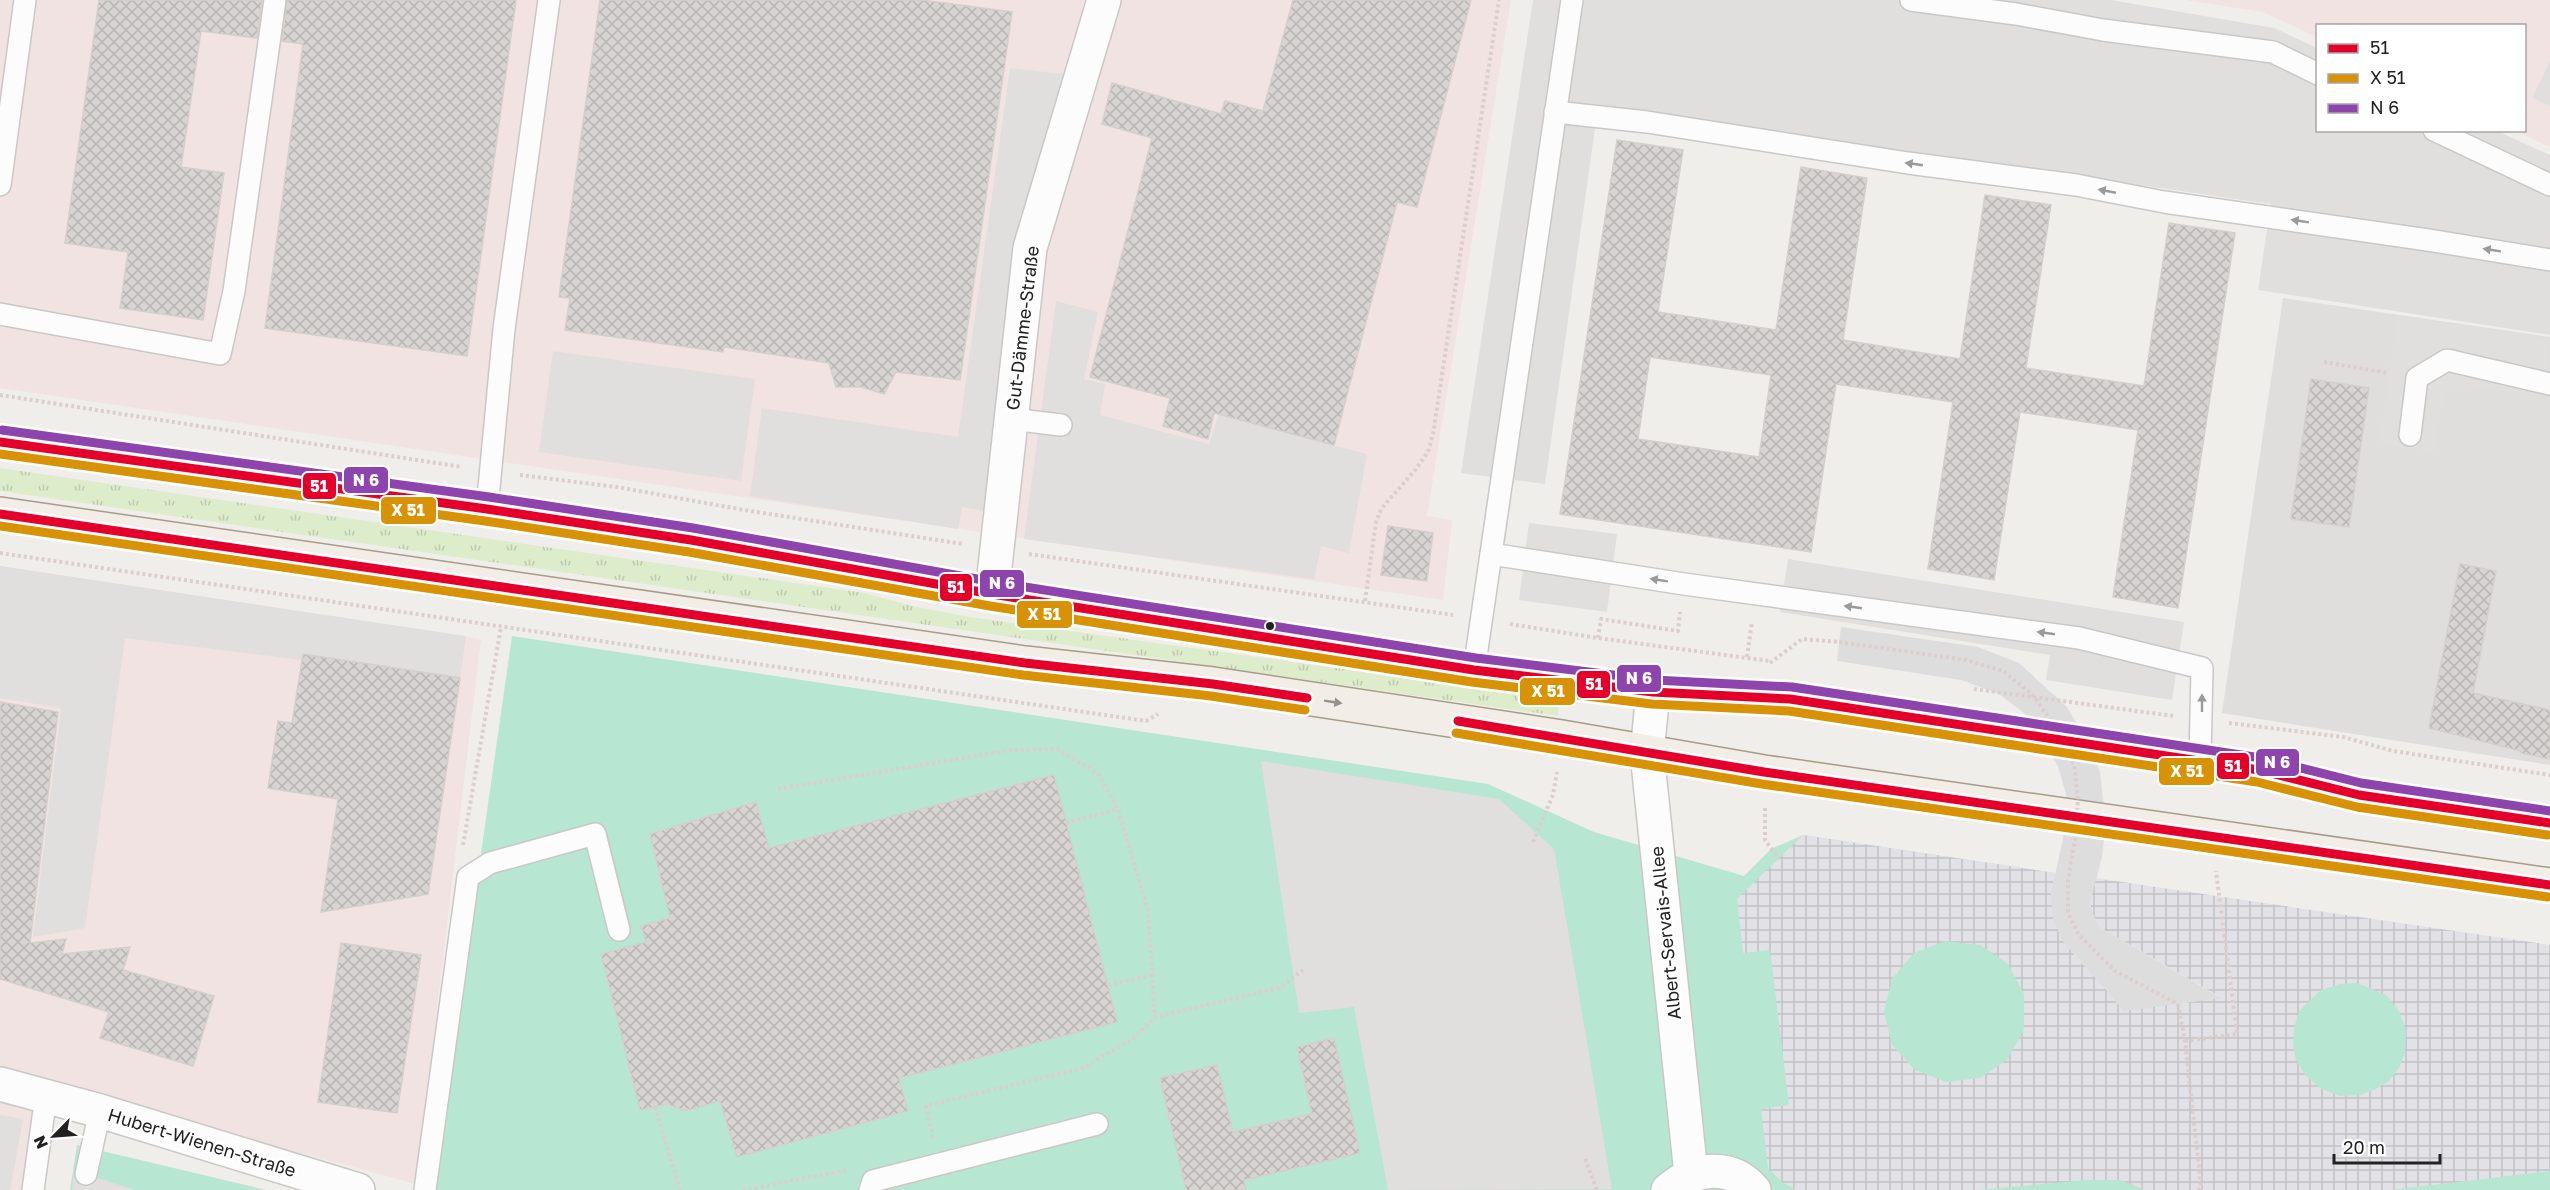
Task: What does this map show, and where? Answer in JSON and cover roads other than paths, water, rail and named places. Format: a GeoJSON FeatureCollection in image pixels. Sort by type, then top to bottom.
{"type":"FeatureCollection","features":[{"type":"Feature","properties":{"kind":"main road"},"geometry":{"type":"LineString","coordinates":[[0,442],[487,509],[691,540],[992,594],[1474,670],[1653,692],[1790,699],[2259,770],[2359,795],[2550,823]]}},
{"type":"Feature","properties":{"kind":"main road"},"geometry":{"type":"LineString","coordinates":[[0,514],[1013,661],[1213,684],[1562,737],[1764,772],[2550,885]]}},
{"type":"Feature","properties":{"kind":"street","name":"Gut-Dämme-Straße"},"geometry":{"type":"LineString","coordinates":[[992,594],[1030,248],[1104,0]]}},
{"type":"Feature","properties":{"kind":"street","name":"Albert-Servais-Allee"},"geometry":{"type":"LineString","coordinates":[[1653,692],[1647,753],[1680,1182]]}},
{"type":"Feature","properties":{"kind":"street","name":"Hubert-Wienen-Straße"},"geometry":{"type":"LineString","coordinates":[[0,1084],[100,1111],[358,1190]]}},
{"type":"Feature","properties":{"kind":"street"},"geometry":{"type":"LineString","coordinates":[[1680,1182],[1719,1171],[1746,1181],[1754,1190]]}},
{"type":"Feature","properties":{"kind":"lane"},"geometry":{"type":"LineString","coordinates":[[0,185],[25,0]]}},
{"type":"Feature","properties":{"kind":"lane"},"geometry":{"type":"LineString","coordinates":[[0,314],[220,354],[234,291],[275,0]]}},
{"type":"Feature","properties":{"kind":"lane"},"geometry":{"type":"LineString","coordinates":[[487,509],[504,329],[549,0]]}},
{"type":"Feature","properties":{"kind":"lane"},"geometry":{"type":"LineString","coordinates":[[1474,670],[1572,0]]}},
{"type":"Feature","properties":{"kind":"lane"},"geometry":{"type":"LineString","coordinates":[[1911,0],[2103,30],[2273,52],[2316,73]]}},
{"type":"Feature","properties":{"kind":"lane"},"geometry":{"type":"LineString","coordinates":[[1555,112],[1647,122],[1919,165],[2076,185],[2164,202],[2550,260]]}},
{"type":"Feature","properties":{"kind":"lane"},"geometry":{"type":"LineString","coordinates":[[2438,132],[2550,185]]}},
{"type":"Feature","properties":{"kind":"lane"},"geometry":{"type":"LineString","coordinates":[[2410,435],[2417,378],[2447,360],[2550,384]]}},
{"type":"Feature","properties":{"kind":"lane"},"geometry":{"type":"LineString","coordinates":[[1011,419],[1061,425]]}},
{"type":"Feature","properties":{"kind":"lane"},"geometry":{"type":"LineString","coordinates":[[1491,554],[1684,584],[2079,638],[2202,668],[2200,761]]}},
{"type":"Feature","properties":{"kind":"lane"},"geometry":{"type":"LineString","coordinates":[[425,1190],[468,878],[490,863],[595,834],[619,930]]}},
{"type":"Feature","properties":{"kind":"lane"},"geometry":{"type":"LineString","coordinates":[[33,1190],[46,1096]]}},
{"type":"Feature","properties":{"kind":"lane"},"geometry":{"type":"LineString","coordinates":[[87,1174],[100,1111]]}},
{"type":"Feature","properties":{"kind":"lane"},"geometry":{"type":"LineString","coordinates":[[872,1185],[939,1164],[1097,1124]]}}]}
